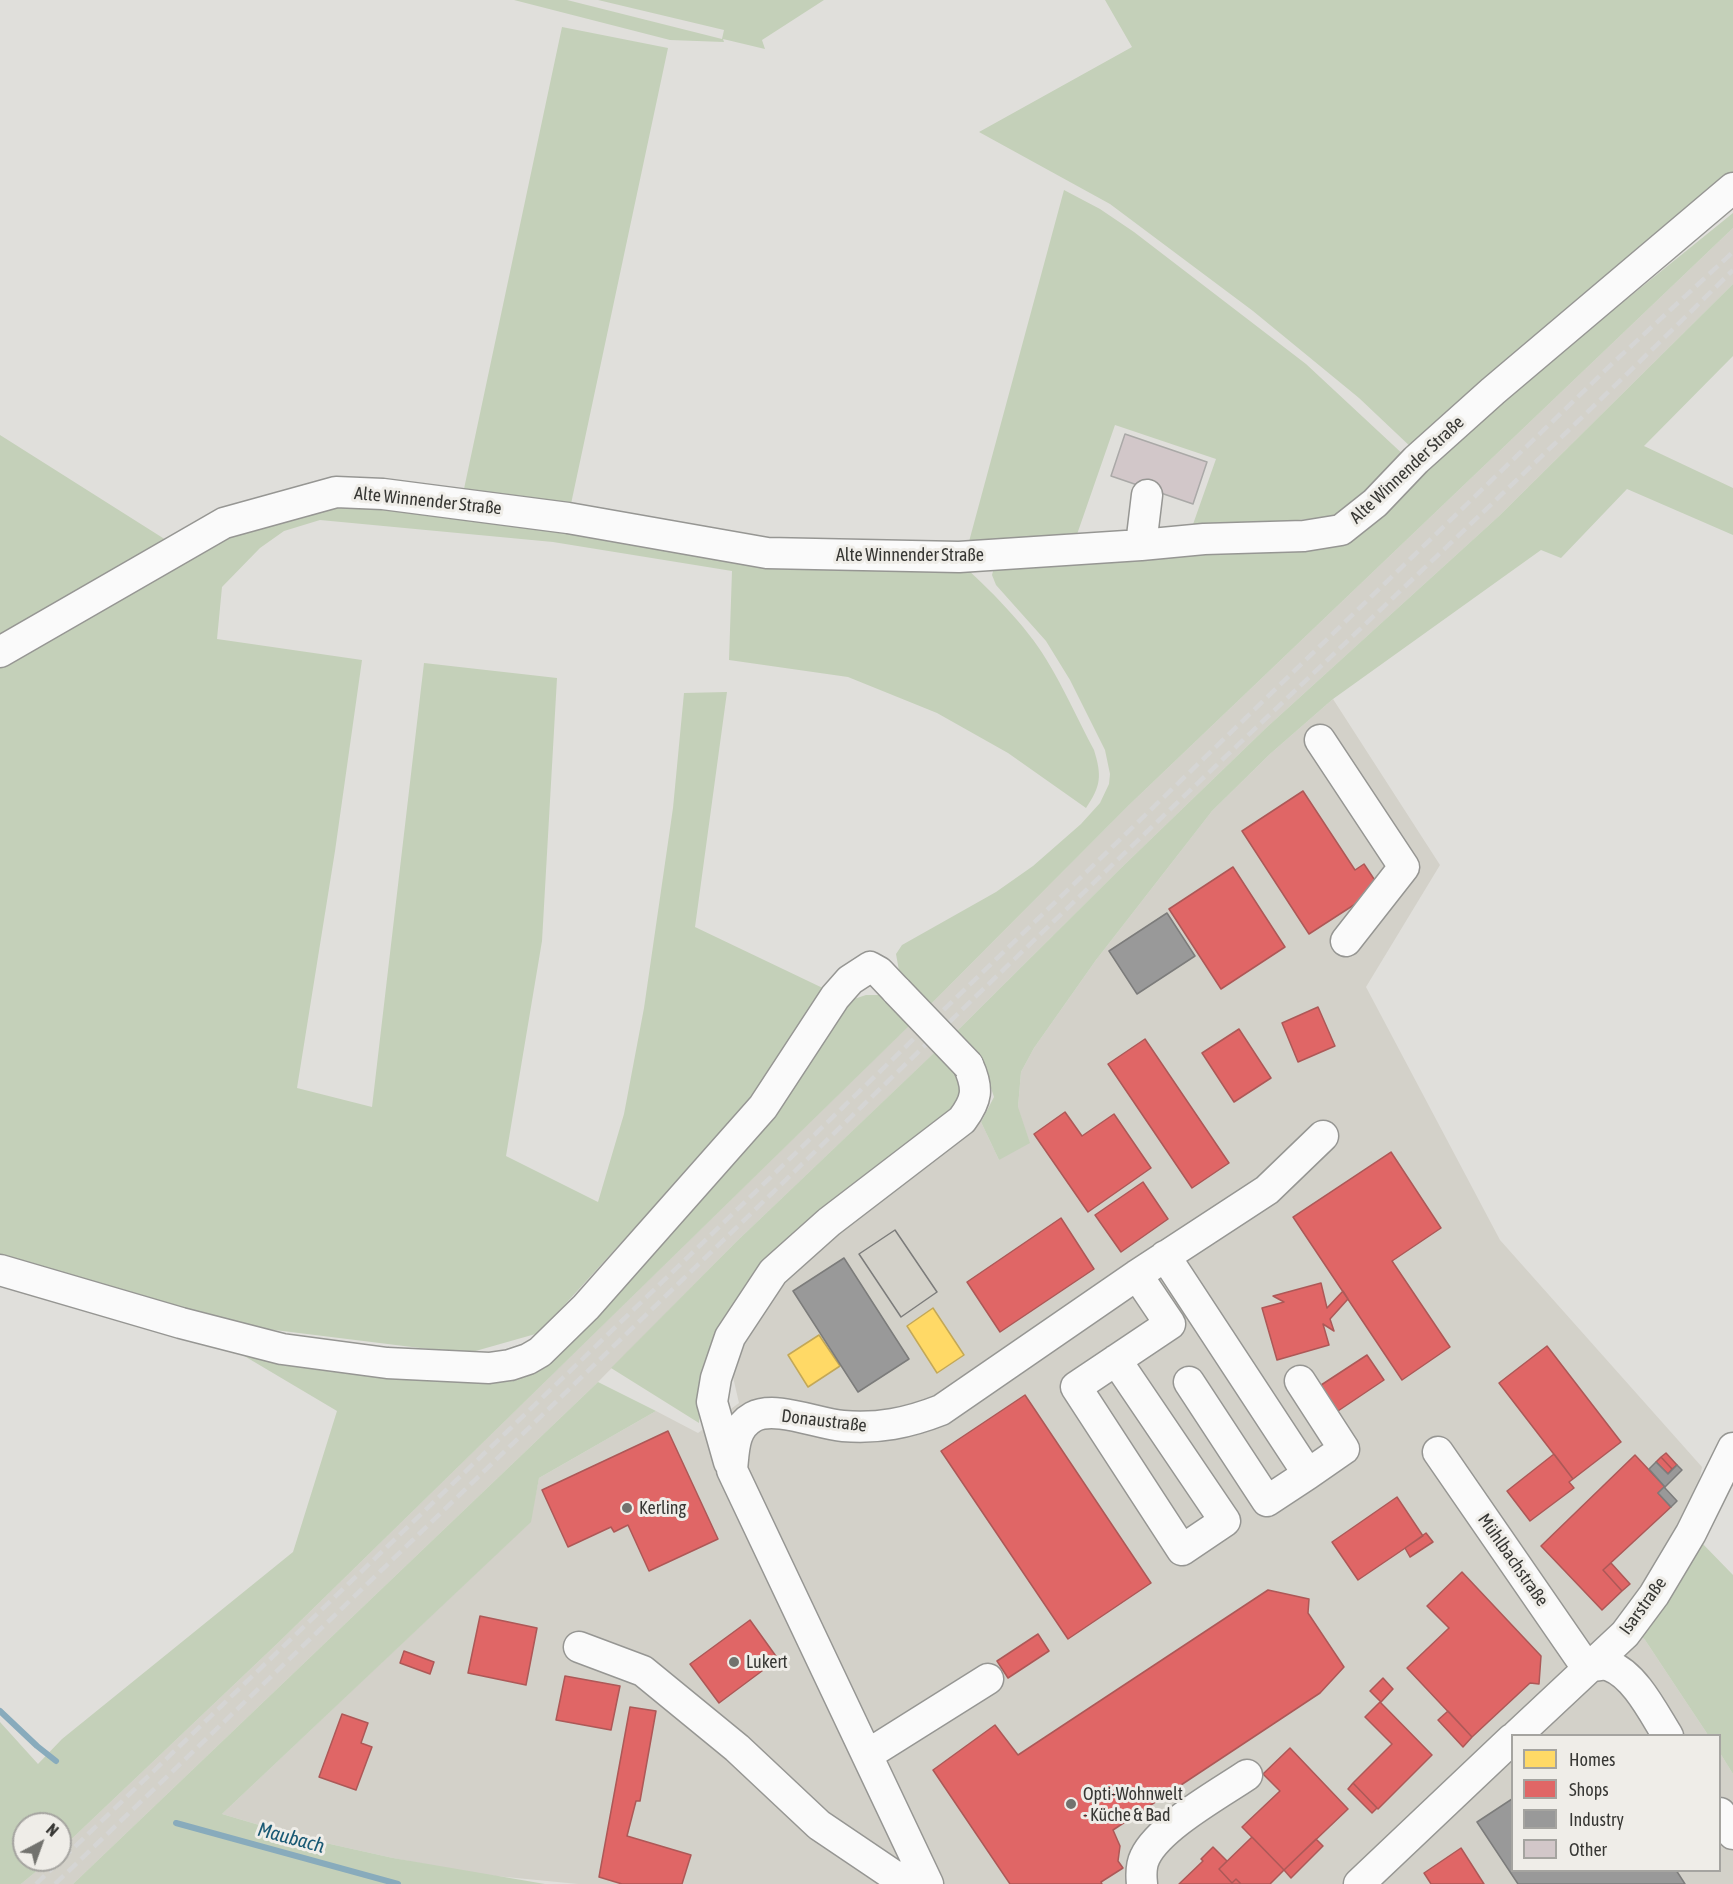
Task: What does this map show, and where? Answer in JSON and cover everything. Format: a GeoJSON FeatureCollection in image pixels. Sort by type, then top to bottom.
{"type":"FeatureCollection","features":[{"type":"Feature","properties":{"kind":"street","name":"Alte Winnender Straße"},"geometry":{"type":"LineString","coordinates":[[0,652],[224,524],[336,492],[394,495],[568,518],[767,553],[959,557],[1204,539],[1304,536],[1341,530],[1375,503],[1416,460],[1493,391],[1733,188]]}},
{"type":"Feature","properties":{"kind":"street"},"geometry":{"type":"LineString","coordinates":[[1141,545],[1147,495]]}},
{"type":"Feature","properties":{"kind":"street"},"geometry":{"type":"LineString","coordinates":[[1320,740],[1404,867],[1346,941]]}},
{"type":"Feature","properties":{"kind":"street"},"geometry":{"type":"LineString","coordinates":[[0,1270],[181,1323],[282,1349],[387,1363],[489,1368],[528,1359],[540,1352],[586,1307],[763,1107],[835,997],[850,980],[870,967],[879,972],[968,1065],[976,1088],[972,1106],[962,1120],[829,1222],[773,1272],[730,1337],[716,1378],[712,1402],[732,1470],[867,1755],[922,1881]]}},
{"type":"Feature","properties":{"kind":"street","name":"Donaustraße"},"geometry":{"type":"LineString","coordinates":[[732,1470],[737,1433],[754,1416],[792,1415],[823,1424],[882,1427],[921,1418],[941,1410],[1165,1256],[1267,1190],[1323,1136]]}},
{"type":"Feature","properties":{"kind":"street"},"geometry":{"type":"LineString","coordinates":[[1165,1256],[1308,1474]]}},
{"type":"Feature","properties":{"kind":"street"},"geometry":{"type":"LineString","coordinates":[[1116,1360],[1225,1521],[1182,1550],[1076,1387],[1116,1360],[1170,1324],[1137,1275]]}},
{"type":"Feature","properties":{"kind":"street"},"geometry":{"type":"LineString","coordinates":[[1189,1382],[1267,1501],[1344,1449],[1300,1381]]}},
{"type":"Feature","properties":{"kind":"street","name":"Isarstraße"},"geometry":{"type":"LineString","coordinates":[[1518,1734],[1625,1634],[1654,1595],[1702,1514],[1733,1448]]}},
{"type":"Feature","properties":{"kind":"street","name":"Mühlbachstraße"},"geometry":{"type":"LineString","coordinates":[[1438,1452],[1587,1668]]}},
{"type":"Feature","properties":{"kind":"street"},"geometry":{"type":"LineString","coordinates":[[579,1647],[643,1671],[737,1748],[819,1825],[896,1877],[922,1881]]}},
{"type":"Feature","properties":{"kind":"street"},"geometry":{"type":"LineString","coordinates":[[1587,1668],[1599,1664],[1621,1671],[1632,1681],[1667,1734]]}},
{"type":"Feature","properties":{"kind":"street"},"geometry":{"type":"LineString","coordinates":[[867,1755],[988,1679]]}},
{"type":"Feature","properties":{"kind":"street"},"geometry":{"type":"LineString","coordinates":[[1359,1884],[1511,1740]]}},
{"type":"Feature","properties":{"kind":"street"},"geometry":{"type":"LineString","coordinates":[[1142,1884],[1141,1875],[1145,1857],[1160,1837],[1247,1775]]}},
{"type":"Feature","properties":{"kind":"street"},"geometry":{"type":"LineString","coordinates":[[1721,1816],[1733,1834]]}},
{"type":"Feature","properties":{"kind":"shaded area"},"geometry":{"type":"Polygon","coordinates":[[[1733,228],[1733,284],[1499,516],[1266,728],[955,1033],[736,1242],[598,1382],[73,1884],[21,1884],[36,1872],[72,1872],[72,1839],[280,1641],[929,1006],[1129,805],[1733,228]]]}},
{"type":"Feature","properties":{"kind":"shaded area"},"geometry":{"type":"Polygon","coordinates":[[[1333,699],[1440,865],[1366,987],[1500,1240],[1702,1467],[1696,1496],[1666,1550],[1621,1618],[1645,1640],[1707,1734],[1511,1734],[1511,1872],[1721,1872],[1721,1755],[1733,1774],[1733,1884],[1380,1884],[1410,1857],[1394,1841],[1348,1884],[941,1884],[885,1761],[859,1776],[914,1884],[578,1884],[475,1874],[303,1838],[222,1814],[530,1522],[539,1478],[656,1411],[698,1433],[739,1403],[730,1364],[784,1273],[875,1196],[981,1122],[999,1160],[1018,1107],[1021,1072],[1034,1048],[1096,960],[1212,811],[1270,754],[1333,699]]]}},
{"type":"Feature","properties":{"kind":"green space"},"geometry":{"type":"Polygon","coordinates":[[[514,0],[567,0],[722,39],[724,30],[598,0],[824,0],[762,40],[765,49],[723,39],[724,42],[670,40],[514,0]]]}},
{"type":"Feature","properties":{"kind":"green space"},"geometry":{"type":"Polygon","coordinates":[[[1105,0],[1733,0],[1733,178],[1414,450],[1359,398],[1253,311],[1110,204],[979,132],[1132,47],[1105,0]]]}},
{"type":"Feature","properties":{"kind":"green space"},"geometry":{"type":"Polygon","coordinates":[[[562,27],[668,48],[568,518],[461,503],[562,27]]]}},
{"type":"Feature","properties":{"kind":"green space"},"geometry":{"type":"Polygon","coordinates":[[[1064,190],[1100,209],[1134,232],[1306,364],[1407,458],[1366,498],[1330,517],[1191,530],[1216,459],[1115,425],[1074,543],[967,549],[1064,190]]]}},
{"type":"Feature","properties":{"kind":"green space"},"geometry":{"type":"Polygon","coordinates":[[[1733,213],[1733,228],[1129,805],[929,1006],[900,976],[896,954],[902,945],[996,892],[1033,866],[1081,824],[1100,803],[1109,784],[1110,774],[1105,750],[1070,680],[1046,641],[996,585],[992,575],[995,564],[1346,543],[1428,460],[1733,213]]]}},
{"type":"Feature","properties":{"kind":"green space"},"geometry":{"type":"Polygon","coordinates":[[[1733,284],[1733,356],[1644,446],[1733,488],[1733,535],[1627,489],[1561,558],[1541,550],[1333,699],[1270,754],[1212,811],[1096,960],[1034,1048],[1021,1072],[1018,1107],[1030,1143],[999,1160],[981,1122],[994,1097],[985,1070],[955,1033],[1266,728],[1499,516],[1733,284]]]}},
{"type":"Feature","properties":{"kind":"green space"},"geometry":{"type":"Polygon","coordinates":[[[0,435],[174,545],[0,641],[0,435]]]}},
{"type":"Feature","properties":{"kind":"green space"},"geometry":{"type":"Polygon","coordinates":[[[336,498],[959,562],[1006,608],[1038,647],[1059,681],[1094,750],[1098,767],[1097,787],[1086,808],[1008,753],[937,713],[848,677],[729,660],[732,571],[553,542],[320,520],[284,531],[260,548],[222,587],[217,639],[362,660],[335,851],[297,1088],[372,1107],[424,663],[557,678],[542,941],[506,1156],[598,1202],[624,1114],[644,1008],[673,808],[684,693],[727,692],[695,927],[829,991],[755,1096],[649,1224],[639,1223],[539,1333],[472,1352],[420,1348],[210,1322],[0,1259],[0,661],[104,599],[261,522],[336,498]]]}},
{"type":"Feature","properties":{"kind":"green space"},"geometry":{"type":"Polygon","coordinates":[[[866,995],[882,995],[910,1025],[280,1641],[72,1839],[72,1812],[12,1812],[12,1872],[36,1872],[21,1884],[0,1884],[0,1722],[38,1764],[62,1739],[293,1552],[337,1411],[219,1341],[523,1374],[842,1003],[866,995]]]}},
{"type":"Feature","properties":{"kind":"green space"},"geometry":{"type":"Polygon","coordinates":[[[937,1050],[964,1084],[953,1113],[764,1267],[700,1407],[699,1423],[611,1368],[736,1242],[937,1050]]]}},
{"type":"Feature","properties":{"kind":"green space"},"geometry":{"type":"Polygon","coordinates":[[[598,1382],[656,1411],[539,1478],[531,1522],[222,1814],[303,1838],[393,1858],[545,1884],[73,1884],[598,1382]]]}},
{"type":"Feature","properties":{"kind":"green space"},"geometry":{"type":"Polygon","coordinates":[[[1700,1541],[1733,1575],[1733,1774],[1721,1755],[1721,1734],[1707,1734],[1639,1634],[1700,1541]]]}},
{"type":"Feature","properties":{"kind":"building: Homes"},"geometry":{"type":"Polygon","coordinates":[[[933,1308],[964,1355],[937,1373],[907,1326],[933,1308]]]}},
{"type":"Feature","properties":{"kind":"building: Homes"},"geometry":{"type":"Polygon","coordinates":[[[819,1335],[840,1366],[808,1387],[788,1355],[819,1335]]]}},
{"type":"Feature","properties":{"kind":"building: Shops"},"geometry":{"type":"Polygon","coordinates":[[[1303,791],[1355,870],[1364,864],[1380,888],[1309,934],[1242,831],[1303,791]]]}},
{"type":"Feature","properties":{"kind":"building: Shops"},"geometry":{"type":"Polygon","coordinates":[[[1233,867],[1285,947],[1221,989],[1169,909],[1233,867]]]}},
{"type":"Feature","properties":{"kind":"building: Shops"},"geometry":{"type":"Polygon","coordinates":[[[1318,1007],[1335,1046],[1298,1062],[1282,1023],[1318,1007]]]}},
{"type":"Feature","properties":{"kind":"building: Shops"},"geometry":{"type":"Polygon","coordinates":[[[1239,1029],[1271,1078],[1234,1102],[1202,1053],[1239,1029]]]}},
{"type":"Feature","properties":{"kind":"building: Shops"},"geometry":{"type":"Polygon","coordinates":[[[1145,1039],[1229,1163],[1192,1188],[1108,1064],[1145,1039]]]}},
{"type":"Feature","properties":{"kind":"building: Shops"},"geometry":{"type":"Polygon","coordinates":[[[1065,1112],[1082,1136],[1114,1114],[1151,1168],[1088,1212],[1034,1134],[1065,1112]]]}},
{"type":"Feature","properties":{"kind":"building: Shops"},"geometry":{"type":"Polygon","coordinates":[[[1391,1152],[1441,1228],[1392,1261],[1450,1347],[1402,1380],[1293,1217],[1391,1152]]]}},
{"type":"Feature","properties":{"kind":"building: Shops"},"geometry":{"type":"Polygon","coordinates":[[[1143,1182],[1168,1219],[1121,1252],[1095,1215],[1143,1182]]]}},
{"type":"Feature","properties":{"kind":"building: Shops"},"geometry":{"type":"Polygon","coordinates":[[[1061,1218],[1094,1269],[1000,1332],[967,1282],[1061,1218]]]}},
{"type":"Feature","properties":{"kind":"building: Shops"},"geometry":{"type":"Polygon","coordinates":[[[1321,1283],[1327,1308],[1343,1291],[1348,1299],[1330,1319],[1334,1331],[1323,1324],[1329,1345],[1277,1360],[1262,1308],[1284,1302],[1273,1296],[1321,1283]]]}},
{"type":"Feature","properties":{"kind":"building: Shops"},"geometry":{"type":"Polygon","coordinates":[[[1547,1346],[1621,1442],[1573,1479],[1499,1383],[1547,1346]]]}},
{"type":"Feature","properties":{"kind":"building: Shops"},"geometry":{"type":"Polygon","coordinates":[[[1367,1355],[1384,1380],[1332,1415],[1315,1389],[1367,1355]]]}},
{"type":"Feature","properties":{"kind":"building: Shops"},"geometry":{"type":"Polygon","coordinates":[[[1025,1395],[1151,1583],[1068,1639],[941,1451],[1025,1395]]]}},
{"type":"Feature","properties":{"kind":"building: Shops","name":"Kerling"},"geometry":{"type":"Polygon","coordinates":[[[668,1431],[718,1539],[649,1571],[628,1525],[614,1532],[611,1527],[568,1547],[542,1490],[668,1431]]]}},
{"type":"Feature","properties":{"kind":"building: Shops"},"geometry":{"type":"Polygon","coordinates":[[[1666,1453],[1677,1465],[1672,1469],[1661,1457],[1666,1453]]]}},
{"type":"Feature","properties":{"kind":"building: Shops"},"geometry":{"type":"Polygon","coordinates":[[[1554,1454],[1573,1479],[1569,1482],[1574,1488],[1530,1521],[1507,1491],[1554,1454]]]}},
{"type":"Feature","properties":{"kind":"building: Shops"},"geometry":{"type":"Polygon","coordinates":[[[1635,1455],[1665,1487],[1658,1493],[1671,1507],[1603,1570],[1622,1591],[1602,1610],[1541,1546],[1635,1455]]]}},
{"type":"Feature","properties":{"kind":"building: Shops"},"geometry":{"type":"Polygon","coordinates":[[[1661,1457],[1672,1469],[1668,1474],[1656,1462],[1661,1457]]]}},
{"type":"Feature","properties":{"kind":"building: Shops"},"geometry":{"type":"Polygon","coordinates":[[[1397,1497],[1423,1536],[1358,1580],[1332,1542],[1397,1497]]]}},
{"type":"Feature","properties":{"kind":"building: Shops"},"geometry":{"type":"Polygon","coordinates":[[[1426,1533],[1433,1542],[1410,1557],[1405,1548],[1426,1533]]]}},
{"type":"Feature","properties":{"kind":"building: Shops"},"geometry":{"type":"Polygon","coordinates":[[[1611,1563],[1630,1584],[1622,1591],[1603,1570],[1611,1563]]]}},
{"type":"Feature","properties":{"kind":"building: Shops"},"geometry":{"type":"Polygon","coordinates":[[[1462,1572],[1541,1656],[1539,1684],[1530,1683],[1472,1737],[1407,1668],[1449,1628],[1427,1606],[1462,1572]]]}},
{"type":"Feature","properties":{"kind":"building: Shops"},"geometry":{"type":"Polygon","coordinates":[[[1268,1590],[1309,1599],[1308,1613],[1344,1667],[1320,1693],[1113,1830],[1120,1846],[1118,1861],[1123,1868],[1101,1882],[1102,1884],[1010,1884],[933,1770],[995,1725],[1018,1755],[1268,1590]]]}},
{"type":"Feature","properties":{"kind":"building: Shops"},"geometry":{"type":"Polygon","coordinates":[[[480,1616],[537,1628],[526,1685],[468,1673],[480,1616]]]}},
{"type":"Feature","properties":{"kind":"building: Shops","name":"Lukert"},"geometry":{"type":"Polygon","coordinates":[[[750,1620],[778,1659],[719,1703],[690,1664],[750,1620]]]}},
{"type":"Feature","properties":{"kind":"building: Shops"},"geometry":{"type":"Polygon","coordinates":[[[1038,1634],[1049,1651],[1008,1678],[997,1661],[1038,1634]]]}},
{"type":"Feature","properties":{"kind":"building: Shops"},"geometry":{"type":"Polygon","coordinates":[[[404,1651],[434,1662],[430,1674],[400,1663],[404,1651]]]}},
{"type":"Feature","properties":{"kind":"building: Shops"},"geometry":{"type":"Polygon","coordinates":[[[565,1676],[620,1686],[611,1730],[556,1720],[565,1676]]]}},
{"type":"Feature","properties":{"kind":"building: Shops"},"geometry":{"type":"Polygon","coordinates":[[[1383,1678],[1393,1689],[1381,1702],[1370,1691],[1383,1678]]]}},
{"type":"Feature","properties":{"kind":"building: Shops"},"geometry":{"type":"Polygon","coordinates":[[[1380,1702],[1432,1755],[1378,1809],[1353,1783],[1392,1744],[1365,1717],[1380,1702]]]}},
{"type":"Feature","properties":{"kind":"building: Shops"},"geometry":{"type":"Polygon","coordinates":[[[630,1707],[656,1711],[640,1801],[636,1801],[627,1836],[691,1855],[682,1884],[622,1884],[599,1877],[630,1707]]]}},
{"type":"Feature","properties":{"kind":"building: Shops"},"geometry":{"type":"Polygon","coordinates":[[[1448,1711],[1472,1737],[1463,1747],[1438,1720],[1448,1711]]]}},
{"type":"Feature","properties":{"kind":"building: Shops"},"geometry":{"type":"Polygon","coordinates":[[[342,1714],[368,1723],[361,1743],[372,1747],[356,1790],[319,1777],[342,1714]]]}},
{"type":"Feature","properties":{"kind":"building: Shops"},"geometry":{"type":"Polygon","coordinates":[[[1290,1748],[1348,1809],[1284,1870],[1242,1827],[1280,1791],[1263,1774],[1290,1748]]]}},
{"type":"Feature","properties":{"kind":"building: Shops"},"geometry":{"type":"Polygon","coordinates":[[[1353,1783],[1377,1808],[1372,1813],[1348,1789],[1353,1783]]]}},
{"type":"Feature","properties":{"kind":"building: Shops"},"geometry":{"type":"Polygon","coordinates":[[[1252,1837],[1284,1870],[1270,1884],[1241,1884],[1236,1879],[1232,1883],[1219,1869],[1252,1837]]]}},
{"type":"Feature","properties":{"kind":"building: Shops"},"geometry":{"type":"Polygon","coordinates":[[[1316,1839],[1323,1846],[1291,1878],[1284,1870],[1316,1839]]]}},
{"type":"Feature","properties":{"kind":"building: Shops"},"geometry":{"type":"Polygon","coordinates":[[[1213,1847],[1227,1861],[1219,1869],[1232,1883],[1236,1879],[1241,1884],[1179,1884],[1203,1861],[1201,1859],[1213,1847]]]}},
{"type":"Feature","properties":{"kind":"building: Shops"},"geometry":{"type":"Polygon","coordinates":[[[1461,1848],[1484,1884],[1431,1884],[1424,1873],[1461,1848]]]}},
{"type":"Feature","properties":{"kind":"building: Industry"},"geometry":{"type":"Polygon","coordinates":[[[1167,913],[1195,956],[1137,994],[1109,951],[1167,913]]]}},
{"type":"Feature","properties":{"kind":"building: Industry"},"geometry":{"type":"Polygon","coordinates":[[[895,1230],[937,1292],[901,1317],[859,1254],[895,1230]]]}},
{"type":"Feature","properties":{"kind":"building: Industry"},"geometry":{"type":"Polygon","coordinates":[[[895,1230],[937,1292],[901,1317],[859,1254],[895,1230]]]}},
{"type":"Feature","properties":{"kind":"building: Industry"},"geometry":{"type":"Polygon","coordinates":[[[844,1258],[909,1359],[858,1392],[793,1291],[844,1258]]]}},
{"type":"Feature","properties":{"kind":"building: Industry"},"geometry":{"type":"Polygon","coordinates":[[[1656,1462],[1668,1474],[1677,1465],[1682,1470],[1665,1487],[1649,1469],[1656,1462]]]}},
{"type":"Feature","properties":{"kind":"building: Industry"},"geometry":{"type":"Polygon","coordinates":[[[1664,1487],[1677,1501],[1671,1507],[1658,1493],[1664,1487]]]}},
{"type":"Feature","properties":{"kind":"building: Industry"},"geometry":{"type":"Polygon","coordinates":[[[1511,1800],[1511,1872],[1677,1872],[1685,1884],[1518,1884],[1477,1822],[1511,1800]]]}},
{"type":"Feature","properties":{"kind":"building: Other"},"geometry":{"type":"Polygon","coordinates":[[[1125,434],[1207,462],[1193,504],[1111,476],[1125,434]]]}},
{"type":"Feature","properties":{"kind":"waterway","name":"Maubach"},"geometry":{"type":"LineString","coordinates":[[0,1711],[56,1761]]}},
{"type":"Feature","properties":{"kind":"waterway","name":"Maubach"},"geometry":{"type":"LineString","coordinates":[[176,1823],[398,1884]]}},
{"type":"Feature","properties":{"kind":"railway"},"geometry":{"type":"LineString","coordinates":[[36,1884],[1615,361],[1733,252]]}},
{"type":"Feature","properties":{"kind":"railway"},"geometry":{"type":"LineString","coordinates":[[55,1884],[1733,270]]}},
{"type":"Feature","properties":{"kind":"place","name":"Kerling"},"geometry":{"type":"Point","coordinates":[627,1508]}},
{"type":"Feature","properties":{"kind":"place","name":"Lukert"},"geometry":{"type":"Point","coordinates":[734,1662]}},
{"type":"Feature","properties":{"kind":"place","name":"Opti-Wohnwelt - Küche & Bad"},"geometry":{"type":"Point","coordinates":[1071,1804]}}]}
